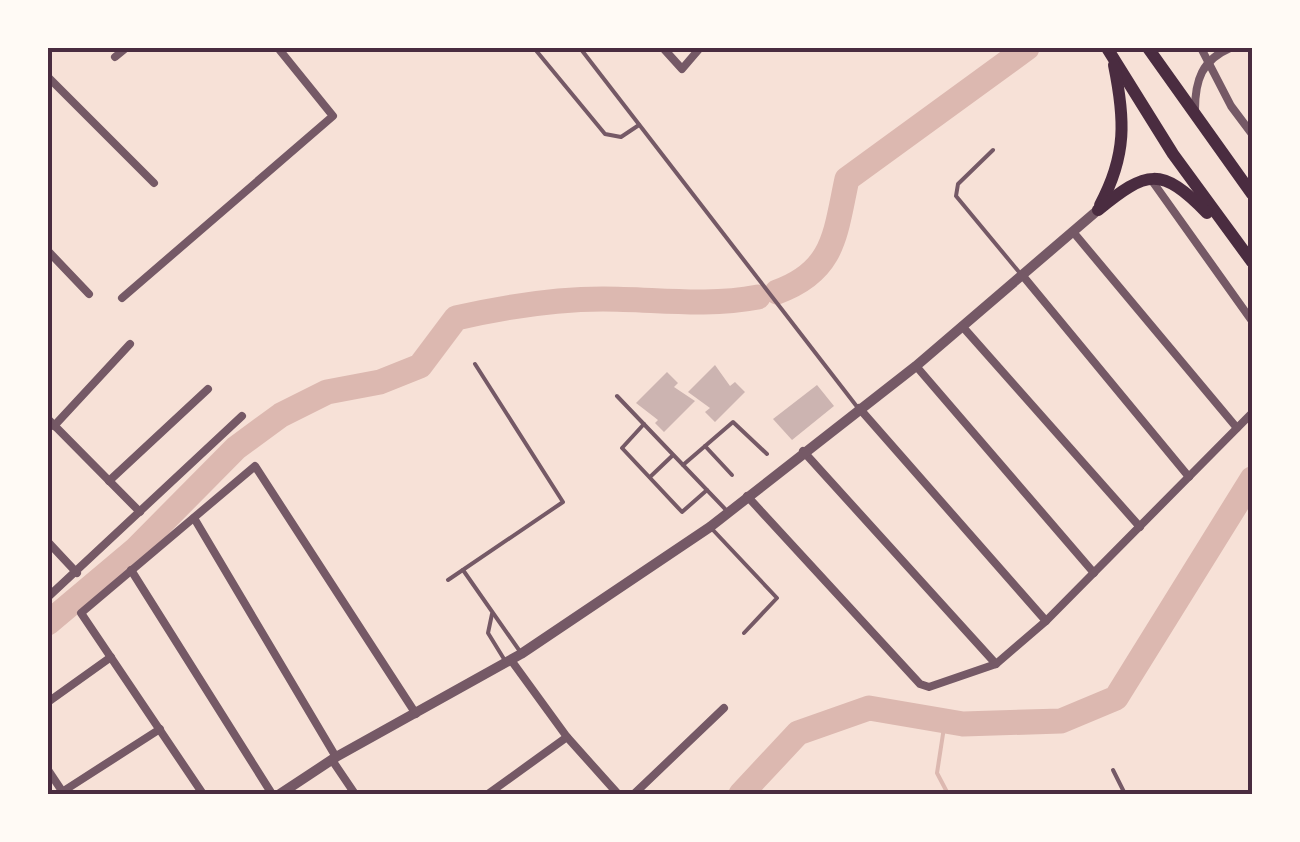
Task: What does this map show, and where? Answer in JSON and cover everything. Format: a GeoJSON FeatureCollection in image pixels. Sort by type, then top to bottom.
{"type":"FeatureCollection","features":[{"type":"Feature","properties":{"kind":"main road"},"geometry":{"type":"LineString","coordinates":[[1148,48],[1252,194]]}},
{"type":"Feature","properties":{"kind":"main road"},"geometry":{"type":"LineString","coordinates":[[1098,210],[1112,182],[1125,119],[1110,53]]}},
{"type":"Feature","properties":{"kind":"main road"},"geometry":{"type":"LineString","coordinates":[[1110,53],[1173,154],[1252,262]]}},
{"type":"Feature","properties":{"kind":"main road"},"geometry":{"type":"LineString","coordinates":[[1098,210],[1128,186],[1150,178],[1167,178],[1182,187],[1238,244]]}},
{"type":"Feature","properties":{"kind":"street"},"geometry":{"type":"LineString","coordinates":[[115,57],[126,48]]}},
{"type":"Feature","properties":{"kind":"street"},"geometry":{"type":"LineString","coordinates":[[122,298],[332,116],[278,48]]}},
{"type":"Feature","properties":{"kind":"street"},"geometry":{"type":"LineString","coordinates":[[663,48],[682,69],[700,48]]}},
{"type":"Feature","properties":{"kind":"street"},"geometry":{"type":"LineString","coordinates":[[1201,48],[1252,134]]}},
{"type":"Feature","properties":{"kind":"street"},"geometry":{"type":"LineString","coordinates":[[1195,119],[1195,88],[1208,61],[1230,48]]}},
{"type":"Feature","properties":{"kind":"street"},"geometry":{"type":"LineString","coordinates":[[48,76],[154,183]]}},
{"type":"Feature","properties":{"kind":"street"},"geometry":{"type":"LineString","coordinates":[[1150,178],[1252,321]]}},
{"type":"Feature","properties":{"kind":"street"},"geometry":{"type":"LineString","coordinates":[[131,570],[276,794],[513,659],[710,527],[803,450],[916,366],[1098,210]]}},
{"type":"Feature","properties":{"kind":"street"},"geometry":{"type":"LineString","coordinates":[[1074,234],[1237,428]]}},
{"type":"Feature","properties":{"kind":"street"},"geometry":{"type":"LineString","coordinates":[[48,250],[89,294]]}},
{"type":"Feature","properties":{"kind":"street"},"geometry":{"type":"LineString","coordinates":[[1023,276],[1188,477]]}},
{"type":"Feature","properties":{"kind":"street"},"geometry":{"type":"LineString","coordinates":[[962,326],[1140,526]]}},
{"type":"Feature","properties":{"kind":"street"},"geometry":{"type":"LineString","coordinates":[[130,344],[51,422],[140,512]]}},
{"type":"Feature","properties":{"kind":"street"},"geometry":{"type":"LineString","coordinates":[[916,366],[1094,572]]}},
{"type":"Feature","properties":{"kind":"street"},"geometry":{"type":"LineString","coordinates":[[109,481],[208,389]]}},
{"type":"Feature","properties":{"kind":"street"},"geometry":{"type":"LineString","coordinates":[[858,408],[1046,622]]}},
{"type":"Feature","properties":{"kind":"street"},"geometry":{"type":"LineString","coordinates":[[748,496],[920,684],[929,687],[996,664],[1046,622],[1252,413]]}},
{"type":"Feature","properties":{"kind":"street"},"geometry":{"type":"LineString","coordinates":[[48,597],[242,416]]}},
{"type":"Feature","properties":{"kind":"street"},"geometry":{"type":"LineString","coordinates":[[803,450],[996,664]]}},
{"type":"Feature","properties":{"kind":"street"},"geometry":{"type":"LineString","coordinates":[[203,794],[81,612],[255,466],[416,714]]}},
{"type":"Feature","properties":{"kind":"street"},"geometry":{"type":"LineString","coordinates":[[194,518],[355,794]]}},
{"type":"Feature","properties":{"kind":"street"},"geometry":{"type":"LineString","coordinates":[[48,542],[77,573]]}},
{"type":"Feature","properties":{"kind":"street"},"geometry":{"type":"LineString","coordinates":[[48,702],[111,657]]}},
{"type":"Feature","properties":{"kind":"street"},"geometry":{"type":"LineString","coordinates":[[513,659],[567,738],[618,794]]}},
{"type":"Feature","properties":{"kind":"street"},"geometry":{"type":"LineString","coordinates":[[634,794],[724,708]]}},
{"type":"Feature","properties":{"kind":"street"},"geometry":{"type":"LineString","coordinates":[[48,770],[63,793],[160,729]]}},
{"type":"Feature","properties":{"kind":"street"},"geometry":{"type":"LineString","coordinates":[[488,794],[567,738]]}},
{"type":"Feature","properties":{"kind":"lane"},"geometry":{"type":"LineString","coordinates":[[534,48],[605,134],[620,137],[639,125]]}},
{"type":"Feature","properties":{"kind":"lane"},"geometry":{"type":"LineString","coordinates":[[580,48],[858,408]]}},
{"type":"Feature","properties":{"kind":"lane"},"geometry":{"type":"LineString","coordinates":[[993,150],[958,184],[956,196],[1023,276]]}},
{"type":"Feature","properties":{"kind":"lane"},"geometry":{"type":"LineString","coordinates":[[448,580],[563,502],[475,364]]}},
{"type":"Feature","properties":{"kind":"lane"},"geometry":{"type":"LineString","coordinates":[[616,396],[728,512]]}},
{"type":"Feature","properties":{"kind":"lane"},"geometry":{"type":"LineString","coordinates":[[683,465],[733,422],[766,454]]}},
{"type":"Feature","properties":{"kind":"lane"},"geometry":{"type":"LineString","coordinates":[[644,424],[622,447],[682,512],[707,490]]}},
{"type":"Feature","properties":{"kind":"lane"},"geometry":{"type":"LineString","coordinates":[[705,446],[732,476]]}},
{"type":"Feature","properties":{"kind":"lane"},"geometry":{"type":"LineString","coordinates":[[650,477],[674,455]]}},
{"type":"Feature","properties":{"kind":"lane"},"geometry":{"type":"LineString","coordinates":[[710,527],[776,598],[744,633]]}},
{"type":"Feature","properties":{"kind":"lane"},"geometry":{"type":"LineString","coordinates":[[463,570],[492,614],[513,659]]}},
{"type":"Feature","properties":{"kind":"lane"},"geometry":{"type":"LineString","coordinates":[[492,614],[488,633],[513,659]]}},
{"type":"Feature","properties":{"kind":"lane"},"geometry":{"type":"LineString","coordinates":[[1113,770],[1125,794]]}},
{"type":"Feature","properties":{"kind":"building"},"geometry":{"type":"Polygon","coordinates":[[[715,365],[730,386],[735,382],[745,392],[715,422],[705,412],[710,408],[688,392],[715,365]]]}},
{"type":"Feature","properties":{"kind":"building"},"geometry":{"type":"Polygon","coordinates":[[[667,372],[678,383],[674,387],[695,401],[664,432],[655,423],[658,420],[636,403],[667,372]]]}},
{"type":"Feature","properties":{"kind":"building"},"geometry":{"type":"Polygon","coordinates":[[[817,385],[834,406],[792,440],[773,419],[817,385]]]}},
{"type":"Feature","properties":{"kind":"waterway"},"geometry":{"type":"LineString","coordinates":[[777,292],[811,273],[821,262],[835,233],[847,179],[1027,48]]}},
{"type":"Feature","properties":{"kind":"waterway"},"geometry":{"type":"LineString","coordinates":[[48,623],[136,549],[236,448],[281,415],[327,392],[380,382],[420,366],[456,318],[566,300],[700,302],[758,297]]}},
{"type":"Feature","properties":{"kind":"waterway"},"geometry":{"type":"LineString","coordinates":[[741,794],[798,733],[869,708],[963,724],[1061,721],[1116,698],[1252,479]]}},
{"type":"Feature","properties":{"kind":"waterway"},"geometry":{"type":"LineString","coordinates":[[945,721],[937,773],[948,794]]}}]}
